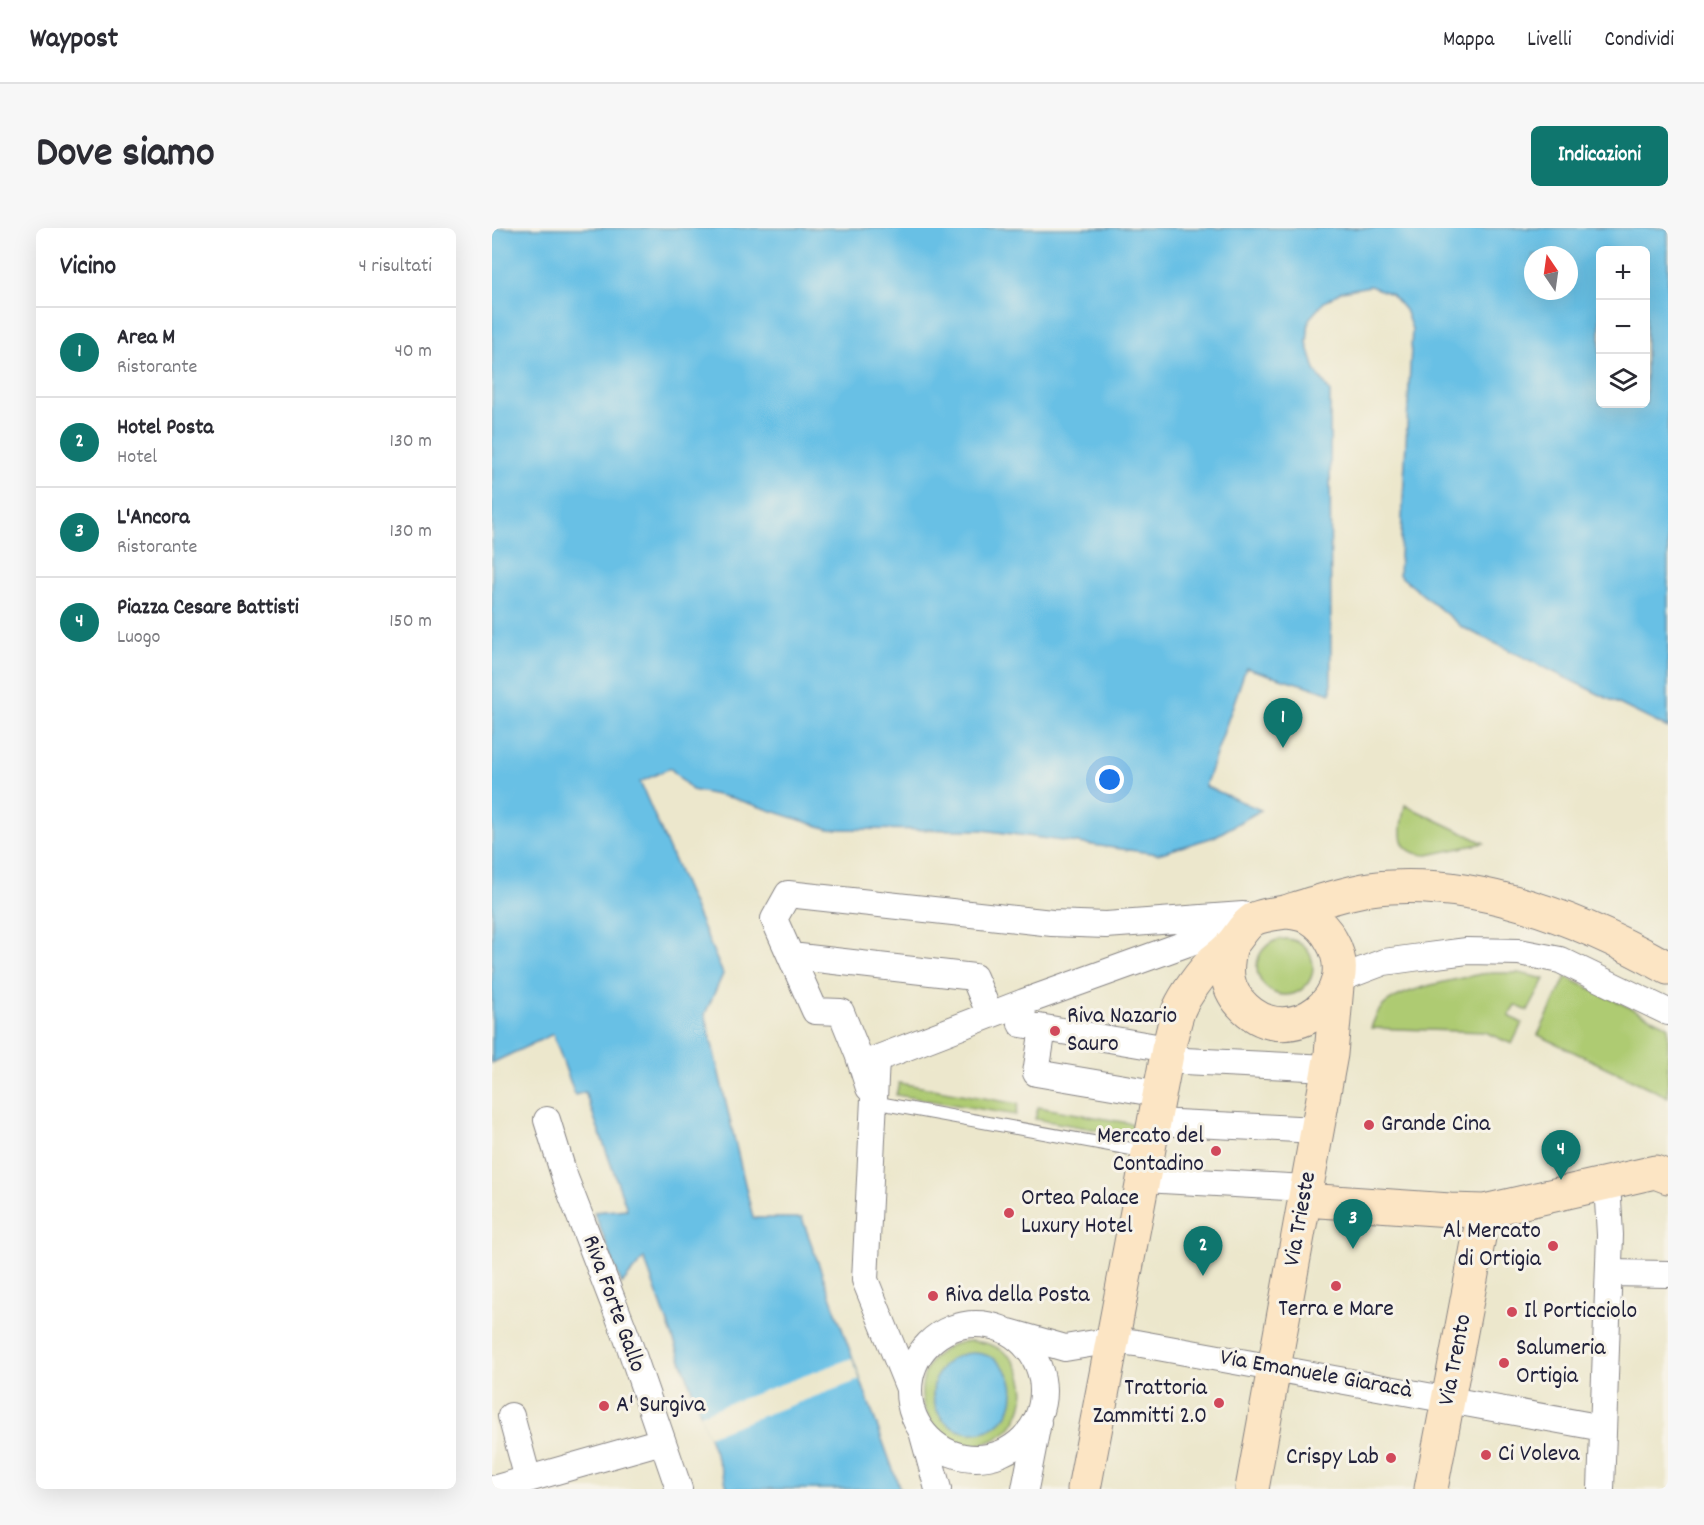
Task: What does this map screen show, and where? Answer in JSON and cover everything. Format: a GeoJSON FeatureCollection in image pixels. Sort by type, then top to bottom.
{"type":"FeatureCollection","features":[{"type":"Feature","properties":{"kind":"street"},"geometry":{"type":"LineString","coordinates":[[908,1386],[865,1280],[876,1059],[1024,1002],[1269,915],[1358,891],[1391,887],[1431,887],[1488,896],[1527,906],[1577,924],[1654,957],[1668,968]]}},
{"type":"Feature","properties":{"kind":"street"},"geometry":{"type":"LineString","coordinates":[[873,1102],[858,1054],[841,1012],[815,1011],[774,919],[788,894],[1052,923],[1106,925],[1269,915],[1308,917],[1325,929],[1336,948],[1340,969],[1338,983],[1326,1004],[1310,1017],[1290,1024]]}},
{"type":"Feature","properties":{"kind":"street"},"geometry":{"type":"LineString","coordinates":[[1084,1489],[1124,1341],[1119,1306],[1168,1049],[1179,1009],[1204,972],[1231,945],[1240,931],[1269,915]]}},
{"type":"Feature","properties":{"kind":"street"},"geometry":{"type":"LineString","coordinates":[[1024,1002],[1021,1024],[1168,1049],[1184,1061],[1329,1061],[1323,1043],[1290,1024],[1270,1022],[1252,1015],[1238,1001],[1229,984],[1227,964],[1231,945]]}},
{"type":"Feature","properties":{"kind":"street"},"geometry":{"type":"LineString","coordinates":[[1338,983],[1384,962],[1467,951],[1519,952],[1560,960],[1668,1012]]}},
{"type":"Feature","properties":{"kind":"street"},"geometry":{"type":"LineString","coordinates":[[791,956],[974,977],[990,1015]]}},
{"type":"Feature","properties":{"kind":"street","name":"Via Trieste"},"geometry":{"type":"LineString","coordinates":[[1252,1489],[1329,1061],[1338,983]]}},
{"type":"Feature","properties":{"kind":"street"},"geometry":{"type":"LineString","coordinates":[[1043,1028],[1036,1073],[1151,1143],[1306,1194],[1450,1210],[1483,1221],[1607,1183],[1654,1172],[1668,1178]]}},
{"type":"Feature","properties":{"kind":"street","name":"Riva Forte Gallo"},"geometry":{"type":"LineString","coordinates":[[547,1120],[565,1178],[627,1338],[679,1489]]}},
{"type":"Feature","properties":{"kind":"street"},"geometry":{"type":"LineString","coordinates":[[1151,1143],[1317,1130]]}},
{"type":"Feature","properties":{"kind":"street"},"geometry":{"type":"LineString","coordinates":[[1601,1489],[1610,1235],[1607,1183]]}},
{"type":"Feature","properties":{"kind":"street","name":"Via Trento"},"geometry":{"type":"LineString","coordinates":[[1431,1489],[1483,1221]]}},
{"type":"Feature","properties":{"kind":"street"},"geometry":{"type":"LineString","coordinates":[[1609,1274],[1668,1274]]}},
{"type":"Feature","properties":{"kind":"street"},"geometry":{"type":"LineString","coordinates":[[938,1489],[923,1435],[911,1412],[908,1386],[912,1367],[922,1350],[944,1332],[972,1324],[991,1326],[1009,1332],[1022,1342],[1040,1369],[1043,1400],[1025,1489]]}},
{"type":"Feature","properties":{"kind":"street","name":"Via Emanuele Giaracà"},"geometry":{"type":"LineString","coordinates":[[1009,1332],[1065,1348],[1124,1341],[1603,1428]]}},
{"type":"Feature","properties":{"kind":"street"},"geometry":{"type":"LineString","coordinates":[[511,1416],[528,1479]]}},
{"type":"Feature","properties":{"kind":"street"},"geometry":{"type":"LineString","coordinates":[[923,1435],[936,1447],[952,1455],[969,1459],[986,1458],[1003,1453],[1018,1444],[1030,1431],[1039,1416]]}},
{"type":"Feature","properties":{"kind":"street"},"geometry":{"type":"LineString","coordinates":[[493,1489],[662,1441]]}},
{"type":"Feature","properties":{"kind":"lane"},"geometry":{"type":"LineString","coordinates":[[873,1102],[1151,1143]]}},
{"type":"Feature","properties":{"kind":"green space"},"geometry":{"type":"Polygon","coordinates":[[[1405,805],[1484,843],[1428,855],[1417,854],[1404,845],[1402,839],[1405,805]]]}},
{"type":"Feature","properties":{"kind":"green space"},"geometry":{"type":"Polygon","coordinates":[[[1285,939],[1296,941],[1305,947],[1311,956],[1313,967],[1311,978],[1305,987],[1296,993],[1285,995],[1274,993],[1265,987],[1259,978],[1257,967],[1259,956],[1265,947],[1274,941],[1285,939]]]}},
{"type":"Feature","properties":{"kind":"green space"},"geometry":{"type":"Polygon","coordinates":[[[1492,973],[1519,973],[1545,979],[1528,1011],[1515,1005],[1509,1016],[1522,1023],[1512,1044],[1485,1032],[1371,1028],[1380,1009],[1401,995],[1443,982],[1492,973]]]}},
{"type":"Feature","properties":{"kind":"green space"},"geometry":{"type":"Polygon","coordinates":[[[1566,977],[1668,1026],[1668,1097],[1538,1035],[1566,977]]]}},
{"type":"Feature","properties":{"kind":"green space"},"geometry":{"type":"Polygon","coordinates":[[[899,1083],[1018,1104],[1016,1115],[896,1095],[899,1083]]]}},
{"type":"Feature","properties":{"kind":"green space"},"geometry":{"type":"Polygon","coordinates":[[[1038,1107],[1140,1125],[1138,1137],[1035,1119],[1038,1107]]]}},
{"type":"Feature","properties":{"kind":"green space"},"geometry":{"type":"Polygon","coordinates":[[[970,1341],[988,1344],[1009,1356],[1021,1375],[1023,1398],[1015,1421],[1001,1436],[991,1441],[969,1445],[951,1440],[936,1429],[926,1412],[922,1394],[924,1375],[934,1358],[952,1345],[970,1341]],[[933,1394],[940,1416],[948,1424],[954,1426],[989,1428],[1001,1421],[1009,1410],[933,1394]]]}},
{"type":"Feature","properties":{"kind":"water"},"geometry":{"type":"Polygon","coordinates":[[[492,228],[1668,228],[1668,728],[1462,627],[1399,575],[1412,329],[1405,310],[1391,294],[1370,286],[1342,291],[1324,302],[1309,319],[1307,343],[1315,370],[1330,392],[1331,693],[1246,668],[1205,786],[1261,810],[1214,837],[1158,854],[983,830],[828,829],[732,798],[692,790],[670,768],[640,782],[723,974],[705,1014],[753,1218],[802,1218],[900,1489],[728,1489],[644,1258],[622,1284],[594,1212],[627,1209],[585,1092],[575,1095],[553,1034],[492,1063],[492,228]]]}},
{"type":"Feature","properties":{"kind":"water"},"geometry":{"type":"Polygon","coordinates":[[[973,1353],[988,1356],[1001,1365],[1010,1378],[1013,1393],[1010,1408],[1001,1421],[988,1430],[973,1433],[958,1430],[945,1421],[936,1408],[933,1393],[936,1378],[945,1365],[958,1356],[973,1353]]]}},
{"type":"Feature","properties":{"kind":"pier"},"geometry":{"type":"Polygon","coordinates":[[[852,1358],[860,1380],[708,1436],[700,1414],[852,1358]]]}},
{"type":"Feature","properties":{"kind":"place","name":"Area M"},"geometry":{"type":"Point","coordinates":[1283,748]}},
{"type":"Feature","properties":{"kind":"place","name":"Riva Nazario Sauro"},"geometry":{"type":"Point","coordinates":[1055,1031]}},
{"type":"Feature","properties":{"kind":"place","name":"Grande Cina"},"geometry":{"type":"Point","coordinates":[1369,1125]}},
{"type":"Feature","properties":{"kind":"place","name":"Mercato del Contadino"},"geometry":{"type":"Point","coordinates":[1216,1151]}},
{"type":"Feature","properties":{"kind":"place","name":"Piazza Cesare Battisti"},"geometry":{"type":"Point","coordinates":[1561,1180]}},
{"type":"Feature","properties":{"kind":"place","name":"Ortea Palace Luxury Hotel"},"geometry":{"type":"Point","coordinates":[1009,1213]}},
{"type":"Feature","properties":{"kind":"place","name":"Al Mercato di Ortigia"},"geometry":{"type":"Point","coordinates":[1553,1246]}},
{"type":"Feature","properties":{"kind":"place","name":"L'Ancora"},"geometry":{"type":"Point","coordinates":[1353,1249]}},
{"type":"Feature","properties":{"kind":"place","name":"Hotel Posta"},"geometry":{"type":"Point","coordinates":[1203,1276]}},
{"type":"Feature","properties":{"kind":"place","name":"Terra e Mare"},"geometry":{"type":"Point","coordinates":[1336,1286]}},
{"type":"Feature","properties":{"kind":"place","name":"Riva della Posta"},"geometry":{"type":"Point","coordinates":[933,1296]}},
{"type":"Feature","properties":{"kind":"place","name":"Il Porticciolo"},"geometry":{"type":"Point","coordinates":[1512,1312]}},
{"type":"Feature","properties":{"kind":"place","name":"Salumeria Ortigia"},"geometry":{"type":"Point","coordinates":[1504,1363]}},
{"type":"Feature","properties":{"kind":"place","name":"Trattoria Zammitti 2.0"},"geometry":{"type":"Point","coordinates":[1219,1403]}},
{"type":"Feature","properties":{"kind":"place","name":"A' Surgiva"},"geometry":{"type":"Point","coordinates":[604,1406]}},
{"type":"Feature","properties":{"kind":"place","name":"Ci Voleva"},"geometry":{"type":"Point","coordinates":[1486,1455]}},
{"type":"Feature","properties":{"kind":"place","name":"Crispy Lab"},"geometry":{"type":"Point","coordinates":[1391,1458]}}]}
